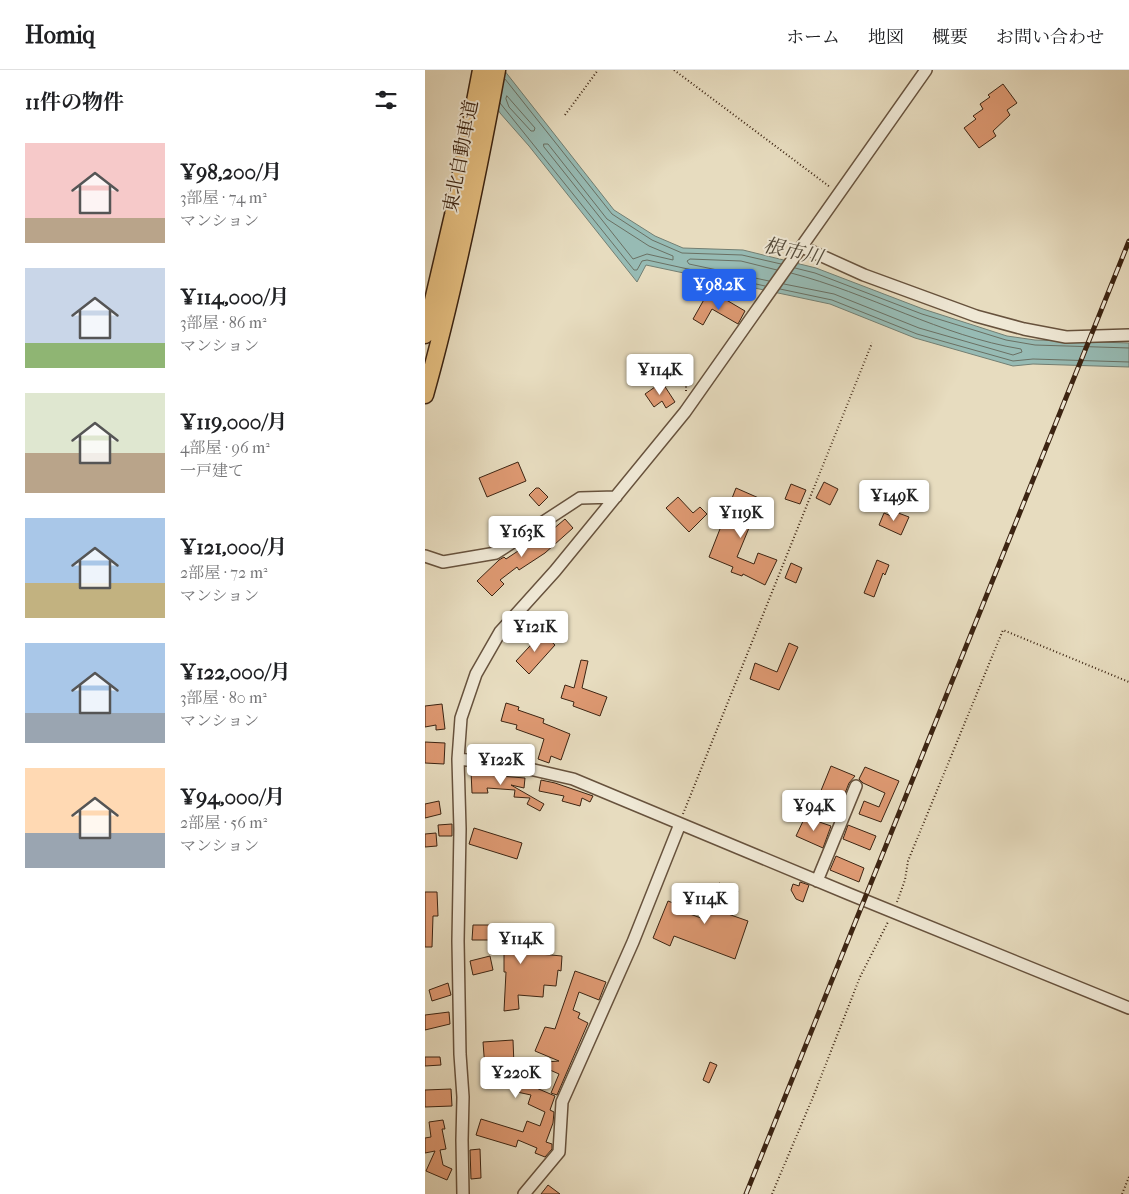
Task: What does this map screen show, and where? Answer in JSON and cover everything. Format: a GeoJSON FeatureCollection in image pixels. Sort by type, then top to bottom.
{"type":"FeatureCollection","features":[{"type":"Feature","properties":{"kind":"highway","name":"東北自動車道"},"geometry":{"type":"LineString","coordinates":[[425,335],[453,215],[481,70]]}},
{"type":"Feature","properties":{"kind":"highway","name":"東北自動車道"},"geometry":{"type":"LineString","coordinates":[[425,395],[461,247],[497,70]]}},
{"type":"Feature","properties":{"kind":"street"},"geometry":{"type":"LineString","coordinates":[[465,1193],[461,1140],[463,1097],[460,1054],[458,941],[460,829],[458,759],[461,718],[476,674],[500,632],[616,497],[685,412],[926,70]]}},
{"type":"Feature","properties":{"kind":"street"},"geometry":{"type":"LineString","coordinates":[[799,251],[1000,322],[1066,337],[1129,335]]}},
{"type":"Feature","properties":{"kind":"street"},"geometry":{"type":"LineString","coordinates":[[425,556],[443,562],[496,553],[579,498],[616,497]]}},
{"type":"Feature","properties":{"kind":"street"},"geometry":{"type":"LineString","coordinates":[[458,759],[512,765],[573,779],[1129,1008]]}},
{"type":"Feature","properties":{"kind":"street"},"geometry":{"type":"LineString","coordinates":[[817,881],[857,786]]}},
{"type":"Feature","properties":{"kind":"street"},"geometry":{"type":"LineString","coordinates":[[524,1194],[559,1152],[562,1102],[633,942],[680,824]]}},
{"type":"Feature","properties":{"kind":"path"},"geometry":{"type":"LineString","coordinates":[[565,115],[598,70]]}},
{"type":"Feature","properties":{"kind":"path"},"geometry":{"type":"LineString","coordinates":[[674,70],[838,193]]}},
{"type":"Feature","properties":{"kind":"path"},"geometry":{"type":"LineString","coordinates":[[680,824],[872,343]]}},
{"type":"Feature","properties":{"kind":"path"},"geometry":{"type":"LineString","coordinates":[[772,1194],[813,1097],[860,977],[892,912],[905,880],[908,861],[1003,630],[1129,682]]}},
{"type":"Feature","properties":{"kind":"path"},"geometry":{"type":"LineString","coordinates":[[1122,1194],[1129,1177]]}},
{"type":"Feature","properties":{"kind":"water"},"geometry":{"type":"Polygon","coordinates":[[[478,70],[504,70],[614,210],[655,236],[683,248],[743,250],[816,268],[923,309],[1007,336],[1035,340],[1129,343],[1129,367],[1033,364],[1013,366],[915,338],[830,304],[646,265],[637,282],[529,146],[500,113],[478,70]]]}},
{"type":"Feature","properties":{"kind":"building"},"geometry":{"type":"Polygon","coordinates":[[[1003,84],[1017,103],[1007,110],[1010,115],[993,131],[996,136],[979,148],[964,128],[976,119],[973,116],[983,109],[980,104],[990,97],[988,95],[1003,84]]]}},
{"type":"Feature","properties":{"kind":"building"},"geometry":{"type":"Polygon","coordinates":[[[706,296],[720,304],[723,298],[745,311],[738,324],[712,309],[703,325],[693,319],[706,296]]]}},
{"type":"Feature","properties":{"kind":"building"},"geometry":{"type":"Polygon","coordinates":[[[662,382],[675,402],[666,408],[662,401],[654,407],[645,394],[662,382]]]}},
{"type":"Feature","properties":{"kind":"building"},"geometry":{"type":"Polygon","coordinates":[[[518,462],[526,481],[487,497],[479,478],[518,462]]]}},
{"type":"Feature","properties":{"kind":"building"},"geometry":{"type":"Polygon","coordinates":[[[824,482],[838,489],[830,505],[816,498],[824,482]]]}},
{"type":"Feature","properties":{"kind":"building"},"geometry":{"type":"Polygon","coordinates":[[[791,484],[806,490],[800,504],[785,499],[791,484]]]}},
{"type":"Feature","properties":{"kind":"building"},"geometry":{"type":"Polygon","coordinates":[[[536,488],[539,488],[548,497],[539,506],[529,495],[536,488]]]}},
{"type":"Feature","properties":{"kind":"building"},"geometry":{"type":"Polygon","coordinates":[[[736,488],[761,499],[737,557],[754,564],[758,553],[777,560],[765,585],[743,574],[742,576],[731,572],[733,567],[709,557],[736,488]]]}},
{"type":"Feature","properties":{"kind":"building"},"geometry":{"type":"Polygon","coordinates":[[[678,497],[693,513],[700,507],[707,514],[689,532],[666,508],[678,497]]]}},
{"type":"Feature","properties":{"kind":"building"},"geometry":{"type":"Polygon","coordinates":[[[893,511],[909,517],[901,535],[879,525],[884,513],[891,516],[893,511]]]}},
{"type":"Feature","properties":{"kind":"building"},"geometry":{"type":"Polygon","coordinates":[[[565,519],[573,528],[545,553],[519,570],[517,567],[500,580],[504,584],[492,596],[477,581],[499,560],[504,557],[506,559],[536,539],[538,542],[565,519]]]}},
{"type":"Feature","properties":{"kind":"building"},"geometry":{"type":"Polygon","coordinates":[[[877,560],[889,565],[885,575],[883,573],[874,597],[864,593],[877,560]]]}},
{"type":"Feature","properties":{"kind":"building"},"geometry":{"type":"Polygon","coordinates":[[[791,563],[802,568],[796,583],[785,578],[791,563]]]}},
{"type":"Feature","properties":{"kind":"building"},"geometry":{"type":"Polygon","coordinates":[[[542,633],[555,645],[529,674],[516,661],[542,633]]]}},
{"type":"Feature","properties":{"kind":"building"},"geometry":{"type":"Polygon","coordinates":[[[789,643],[798,647],[779,690],[750,679],[755,663],[777,672],[789,643]]]}},
{"type":"Feature","properties":{"kind":"building"},"geometry":{"type":"Polygon","coordinates":[[[581,660],[588,661],[582,688],[607,697],[600,716],[573,706],[574,702],[561,698],[565,685],[574,688],[581,660]]]}},
{"type":"Feature","properties":{"kind":"building"},"geometry":{"type":"Polygon","coordinates":[[[506,703],[519,707],[518,710],[544,719],[543,723],[570,734],[561,760],[551,756],[549,763],[538,759],[544,739],[516,729],[517,725],[501,721],[506,703]]]}},
{"type":"Feature","properties":{"kind":"building"},"geometry":{"type":"Polygon","coordinates":[[[442,704],[445,729],[436,730],[436,725],[425,727],[425,706],[442,704]]]}},
{"type":"Feature","properties":{"kind":"building"},"geometry":{"type":"Polygon","coordinates":[[[425,742],[445,743],[444,764],[425,763],[425,742]]]}},
{"type":"Feature","properties":{"kind":"building"},"geometry":{"type":"Polygon","coordinates":[[[831,766],[855,776],[849,783],[840,806],[818,798],[831,766]]]}},
{"type":"Feature","properties":{"kind":"building"},"geometry":{"type":"Polygon","coordinates":[[[865,767],[899,781],[881,822],[859,814],[864,801],[879,807],[885,793],[863,783],[859,779],[865,767]]]}},
{"type":"Feature","properties":{"kind":"building"},"geometry":{"type":"Polygon","coordinates":[[[471,771],[486,771],[487,775],[525,778],[524,788],[511,785],[544,804],[540,811],[527,804],[530,798],[514,797],[515,790],[487,788],[488,793],[472,793],[471,771]]]}},
{"type":"Feature","properties":{"kind":"building"},"geometry":{"type":"Polygon","coordinates":[[[541,780],[593,796],[590,802],[582,798],[580,806],[562,801],[564,796],[539,791],[541,780]]]}},
{"type":"Feature","properties":{"kind":"building"},"geometry":{"type":"Polygon","coordinates":[[[439,801],[441,814],[425,818],[425,804],[439,801]]]}},
{"type":"Feature","properties":{"kind":"building"},"geometry":{"type":"Polygon","coordinates":[[[805,817],[831,826],[823,848],[796,836],[805,817]]]}},
{"type":"Feature","properties":{"kind":"building"},"geometry":{"type":"Polygon","coordinates":[[[452,824],[452,836],[439,836],[438,825],[452,824]]]}},
{"type":"Feature","properties":{"kind":"building"},"geometry":{"type":"Polygon","coordinates":[[[848,825],[876,836],[870,850],[843,839],[848,825]]]}},
{"type":"Feature","properties":{"kind":"building"},"geometry":{"type":"Polygon","coordinates":[[[474,828],[522,843],[517,859],[469,844],[474,828]]]}},
{"type":"Feature","properties":{"kind":"building"},"geometry":{"type":"Polygon","coordinates":[[[436,833],[437,846],[425,847],[425,834],[436,833]]]}},
{"type":"Feature","properties":{"kind":"building"},"geometry":{"type":"Polygon","coordinates":[[[836,856],[864,868],[859,882],[830,870],[836,856]]]}},
{"type":"Feature","properties":{"kind":"building"},"geometry":{"type":"Polygon","coordinates":[[[800,882],[809,885],[803,902],[796,899],[791,890],[793,884],[799,886],[800,882]]]}},
{"type":"Feature","properties":{"kind":"building"},"geometry":{"type":"Polygon","coordinates":[[[719,883],[738,891],[728,914],[748,921],[735,959],[674,936],[670,946],[653,938],[668,901],[686,908],[684,912],[704,919],[719,883]]]}},
{"type":"Feature","properties":{"kind":"building"},"geometry":{"type":"Polygon","coordinates":[[[425,892],[437,892],[438,916],[433,916],[432,947],[425,947],[425,892]]]}},
{"type":"Feature","properties":{"kind":"building"},"geometry":{"type":"Polygon","coordinates":[[[473,925],[494,925],[494,928],[532,937],[528,953],[562,956],[561,971],[558,970],[556,986],[544,985],[543,997],[518,995],[519,1009],[504,1011],[506,972],[504,972],[504,946],[501,945],[502,940],[472,940],[473,925]]]}},
{"type":"Feature","properties":{"kind":"building"},"geometry":{"type":"Polygon","coordinates":[[[490,956],[493,970],[473,975],[470,961],[490,956]]]}},
{"type":"Feature","properties":{"kind":"building"},"geometry":{"type":"Polygon","coordinates":[[[575,971],[606,982],[599,1000],[579,992],[573,1010],[580,1013],[578,1018],[588,1023],[557,1095],[551,1093],[559,1074],[534,1063],[559,1061],[535,1051],[545,1027],[555,1029],[575,971]]]}},
{"type":"Feature","properties":{"kind":"building"},"geometry":{"type":"Polygon","coordinates":[[[448,983],[451,995],[432,1001],[429,990],[448,983]]]}},
{"type":"Feature","properties":{"kind":"building"},"geometry":{"type":"Polygon","coordinates":[[[449,1012],[450,1024],[425,1030],[425,1015],[449,1012]]]}},
{"type":"Feature","properties":{"kind":"building"},"geometry":{"type":"Polygon","coordinates":[[[513,1040],[514,1065],[525,1064],[527,1084],[555,1096],[550,1110],[554,1112],[553,1123],[546,1142],[552,1144],[552,1149],[545,1157],[535,1153],[537,1148],[518,1140],[516,1147],[476,1135],[481,1119],[523,1132],[527,1121],[540,1126],[545,1112],[528,1104],[531,1095],[517,1092],[519,1087],[507,1088],[507,1080],[482,1080],[482,1069],[485,1069],[483,1042],[513,1040]]]}},
{"type":"Feature","properties":{"kind":"building"},"geometry":{"type":"Polygon","coordinates":[[[425,1057],[440,1057],[441,1065],[425,1066],[425,1057]]]}},
{"type":"Feature","properties":{"kind":"building"},"geometry":{"type":"Polygon","coordinates":[[[710,1062],[717,1065],[709,1083],[703,1080],[710,1062]]]}},
{"type":"Feature","properties":{"kind":"building"},"geometry":{"type":"Polygon","coordinates":[[[451,1089],[452,1106],[425,1107],[425,1090],[451,1089]]]}},
{"type":"Feature","properties":{"kind":"building"},"geometry":{"type":"Polygon","coordinates":[[[443,1120],[445,1129],[442,1129],[446,1149],[440,1150],[443,1165],[452,1169],[447,1180],[426,1171],[435,1151],[425,1153],[425,1138],[431,1137],[429,1122],[443,1120]]]}},
{"type":"Feature","properties":{"kind":"building"},"geometry":{"type":"Polygon","coordinates":[[[480,1149],[481,1178],[471,1179],[470,1150],[480,1149]]]}},
{"type":"Feature","properties":{"kind":"building"},"geometry":{"type":"Polygon","coordinates":[[[548,1185],[560,1194],[541,1194],[548,1185]]]}},
{"type":"Feature","properties":{"kind":"railway"},"geometry":{"type":"LineString","coordinates":[[746,1194],[1129,241]]}},
{"type":"Feature","properties":{"kind":"water label","name":"根市川"},"geometry":{"type":"Point","coordinates":[793,251]}}]}
